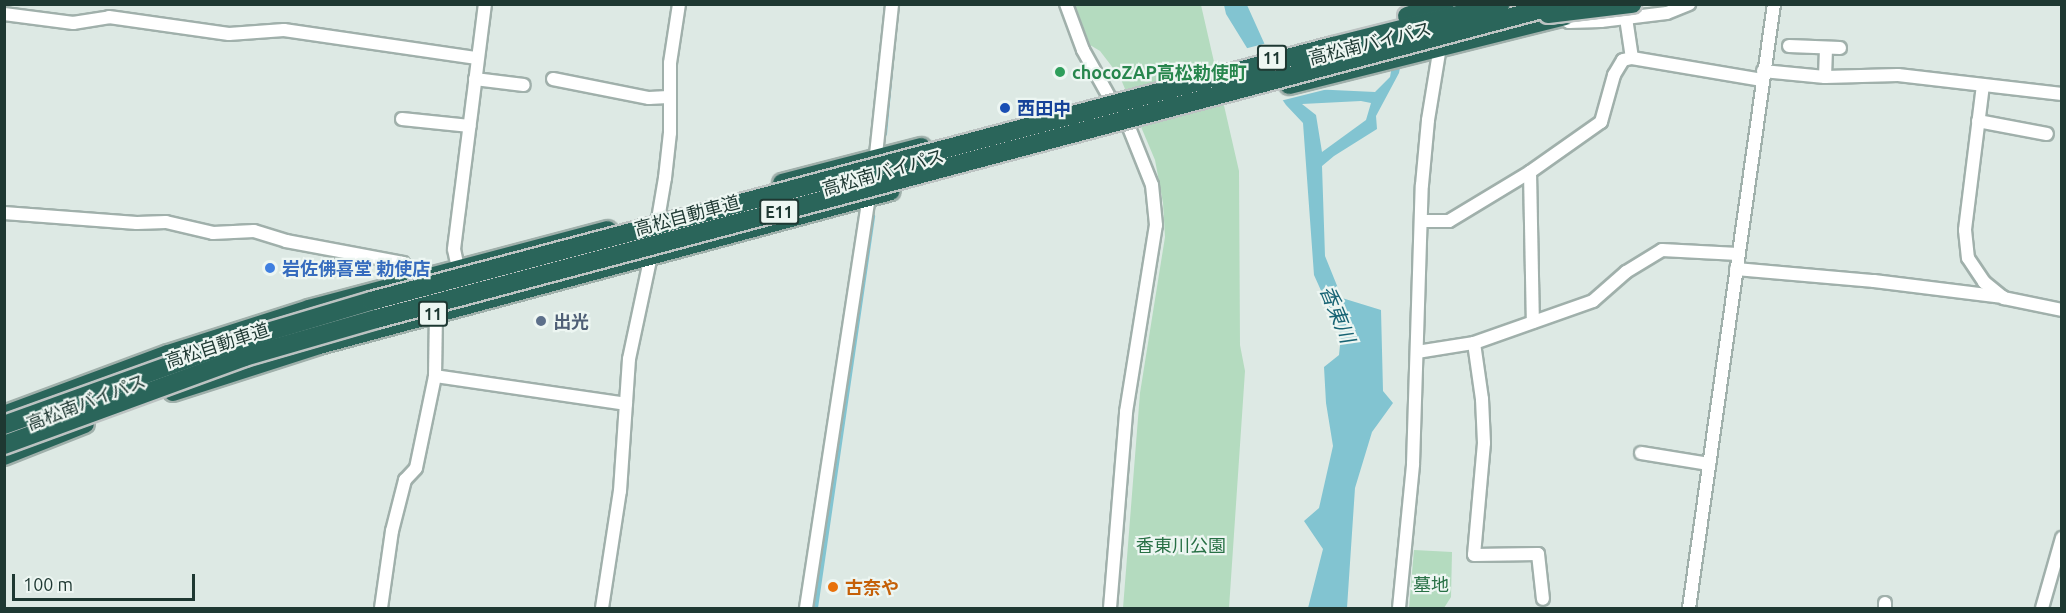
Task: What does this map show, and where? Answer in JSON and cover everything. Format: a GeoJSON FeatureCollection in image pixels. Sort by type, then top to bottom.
{"type":"FeatureCollection","features":[{"type":"Feature","properties":{"kind":"highway","name":"高松南バイパス"},"geometry":{"type":"LineString","coordinates":[[4,414],[168,354],[409,280],[876,157],[1115,99],[1425,17],[1445,7],[1469,4]]}},
{"type":"Feature","properties":{"kind":"highway","name":"高松南バイパス"},"geometry":{"type":"LineString","coordinates":[[4,456],[172,392],[319,345],[651,257],[1130,124],[1440,48],[1560,11],[1607,4]]}},
{"type":"Feature","properties":{"kind":"highway"},"geometry":{"type":"LineString","coordinates":[[1333,46],[1387,22],[1445,7]]}},
{"type":"Feature","properties":{"kind":"highway","name":"高松自動車道"},"geometry":{"type":"LineString","coordinates":[[4,425],[216,348],[361,304],[1333,46],[1502,12],[1560,11]]}},
{"type":"Feature","properties":{"kind":"highway"},"geometry":{"type":"LineString","coordinates":[[1502,12],[1629,11]]}},
{"type":"Feature","properties":{"kind":"highway","name":"高松自動車道"},"geometry":{"type":"LineString","coordinates":[[4,445],[191,375],[364,322],[1502,12]]}},
{"type":"Feature","properties":{"kind":"street"},"geometry":{"type":"LineString","coordinates":[[458,268],[454,249],[485,4]]}},
{"type":"Feature","properties":{"kind":"street"},"geometry":{"type":"LineString","coordinates":[[602,609],[620,491],[629,359],[659,216],[670,133],[668,97],[679,4]]}},
{"type":"Feature","properties":{"kind":"street"},"geometry":{"type":"LineString","coordinates":[[806,609],[876,157],[892,4]]}},
{"type":"Feature","properties":{"kind":"street"},"geometry":{"type":"LineString","coordinates":[[1066,4],[1083,50],[1115,99]]}},
{"type":"Feature","properties":{"kind":"street"},"geometry":{"type":"LineString","coordinates":[[1560,11],[1579,22],[1629,11],[1666,13],[1689,4]]}},
{"type":"Feature","properties":{"kind":"street"},"geometry":{"type":"LineString","coordinates":[[1689,609],[1774,4]]}},
{"type":"Feature","properties":{"kind":"street"},"geometry":{"type":"LineString","coordinates":[[1399,609],[1413,464],[1421,221],[1428,120],[1445,7]]}},
{"type":"Feature","properties":{"kind":"street"},"geometry":{"type":"LineString","coordinates":[[1629,11],[1632,58]]}},
{"type":"Feature","properties":{"kind":"street"},"geometry":{"type":"LineString","coordinates":[[4,14],[73,23],[109,17],[228,34],[284,30],[477,57]]}},
{"type":"Feature","properties":{"kind":"street"},"geometry":{"type":"LineString","coordinates":[[1789,46],[1840,48]]}},
{"type":"Feature","properties":{"kind":"street"},"geometry":{"type":"LineString","coordinates":[[1825,76],[1826,48]]}},
{"type":"Feature","properties":{"kind":"street"},"geometry":{"type":"LineString","coordinates":[[1421,221],[1449,221],[1530,172],[1601,122],[1614,75],[1623,60],[1632,58],[1763,76],[1898,75],[2061,94]]}},
{"type":"Feature","properties":{"kind":"street"},"geometry":{"type":"LineString","coordinates":[[475,79],[524,85]]}},
{"type":"Feature","properties":{"kind":"street"},"geometry":{"type":"LineString","coordinates":[[553,79],[649,98],[668,97]]}},
{"type":"Feature","properties":{"kind":"street"},"geometry":{"type":"LineString","coordinates":[[1983,85],[1965,230],[1968,258],[1984,282],[2004,298]]}},
{"type":"Feature","properties":{"kind":"street"},"geometry":{"type":"LineString","coordinates":[[402,119],[470,126]]}},
{"type":"Feature","properties":{"kind":"street"},"geometry":{"type":"LineString","coordinates":[[1978,121],[2047,134]]}},
{"type":"Feature","properties":{"kind":"street"},"geometry":{"type":"LineString","coordinates":[[1110,609],[1126,412],[1156,225],[1152,185],[1130,124]]}},
{"type":"Feature","properties":{"kind":"street"},"geometry":{"type":"LineString","coordinates":[[1530,172],[1533,322]]}},
{"type":"Feature","properties":{"kind":"street"},"geometry":{"type":"LineString","coordinates":[[4,213],[136,223],[166,222],[213,233],[254,231],[286,241],[403,263],[409,280]]}},
{"type":"Feature","properties":{"kind":"street"},"geometry":{"type":"LineString","coordinates":[[1417,352],[1474,343],[1593,301],[1626,272],[1662,250],[1738,254]]}},
{"type":"Feature","properties":{"kind":"street"},"geometry":{"type":"LineString","coordinates":[[1736,269],[1874,280],[2004,298],[2061,310]]}},
{"type":"Feature","properties":{"kind":"street"},"geometry":{"type":"LineString","coordinates":[[381,609],[392,531],[405,480],[416,468],[435,375],[436,313]]}},
{"type":"Feature","properties":{"kind":"street"},"geometry":{"type":"LineString","coordinates":[[1474,343],[1482,399],[1484,443],[1474,555],[1538,554],[1543,599]]}},
{"type":"Feature","properties":{"kind":"street"},"geometry":{"type":"LineString","coordinates":[[435,375],[626,404]]}},
{"type":"Feature","properties":{"kind":"street"},"geometry":{"type":"LineString","coordinates":[[1641,453],[1709,464]]}},
{"type":"Feature","properties":{"kind":"street"},"geometry":{"type":"LineString","coordinates":[[2043,609],[2061,538]]}},
{"type":"Feature","properties":{"kind":"green space","name":"香東川公園"},"geometry":{"type":"Polygon","coordinates":[[[1075,5],[1201,5],[1239,171],[1240,345],[1245,371],[1229,608],[1123,608],[1140,393],[1165,237],[1163,203],[1155,160],[1120,77],[1100,51],[1090,45],[1075,5]]]}},
{"type":"Feature","properties":{"kind":"green space","name":"墓地"},"geometry":{"type":"Polygon","coordinates":[[[1414,550],[1452,552],[1451,597],[1444,608],[1409,608],[1414,550]]]}},
{"type":"Feature","properties":{"kind":"water","name":"香東川"},"geometry":{"type":"Polygon","coordinates":[[[1224,5],[1247,5],[1265,45],[1290,88],[1375,92],[1390,77],[1403,5],[1412,5],[1399,73],[1376,116],[1377,129],[1322,166],[1325,256],[1342,298],[1381,310],[1383,391],[1393,403],[1372,432],[1355,488],[1347,608],[1308,608],[1323,549],[1304,521],[1319,508],[1333,446],[1326,403],[1324,367],[1339,355],[1341,335],[1314,275],[1303,123],[1286,105],[1226,14],[1224,5]],[[1361,101],[1302,104],[1316,115],[1322,152],[1366,120],[1371,103],[1361,101]]]}},
{"type":"Feature","properties":{"kind":"pier"},"geometry":{"type":"Polygon","coordinates":[[[1267,43],[1292,85],[1332,88],[1280,101],[1244,49],[1267,43]]]}},
{"type":"Feature","properties":{"kind":"waterway"},"geometry":{"type":"LineString","coordinates":[[885,134],[894,41]]}},
{"type":"Feature","properties":{"kind":"waterway"},"geometry":{"type":"LineString","coordinates":[[816,608],[873,216]]}},
{"type":"Feature","properties":{"kind":"place","name":"chocoZAP高松勅使町"},"geometry":{"type":"Point","coordinates":[1060,72]}},
{"type":"Feature","properties":{"kind":"place","name":"西田中"},"geometry":{"type":"Point","coordinates":[1005,108]}},
{"type":"Feature","properties":{"kind":"place","name":"岩佐佛喜堂 勅使店"},"geometry":{"type":"Point","coordinates":[270,268]}},
{"type":"Feature","properties":{"kind":"place","name":"出光"},"geometry":{"type":"Point","coordinates":[541,321]}},
{"type":"Feature","properties":{"kind":"place","name":"古奈や"},"geometry":{"type":"Point","coordinates":[833,587]}}]}
